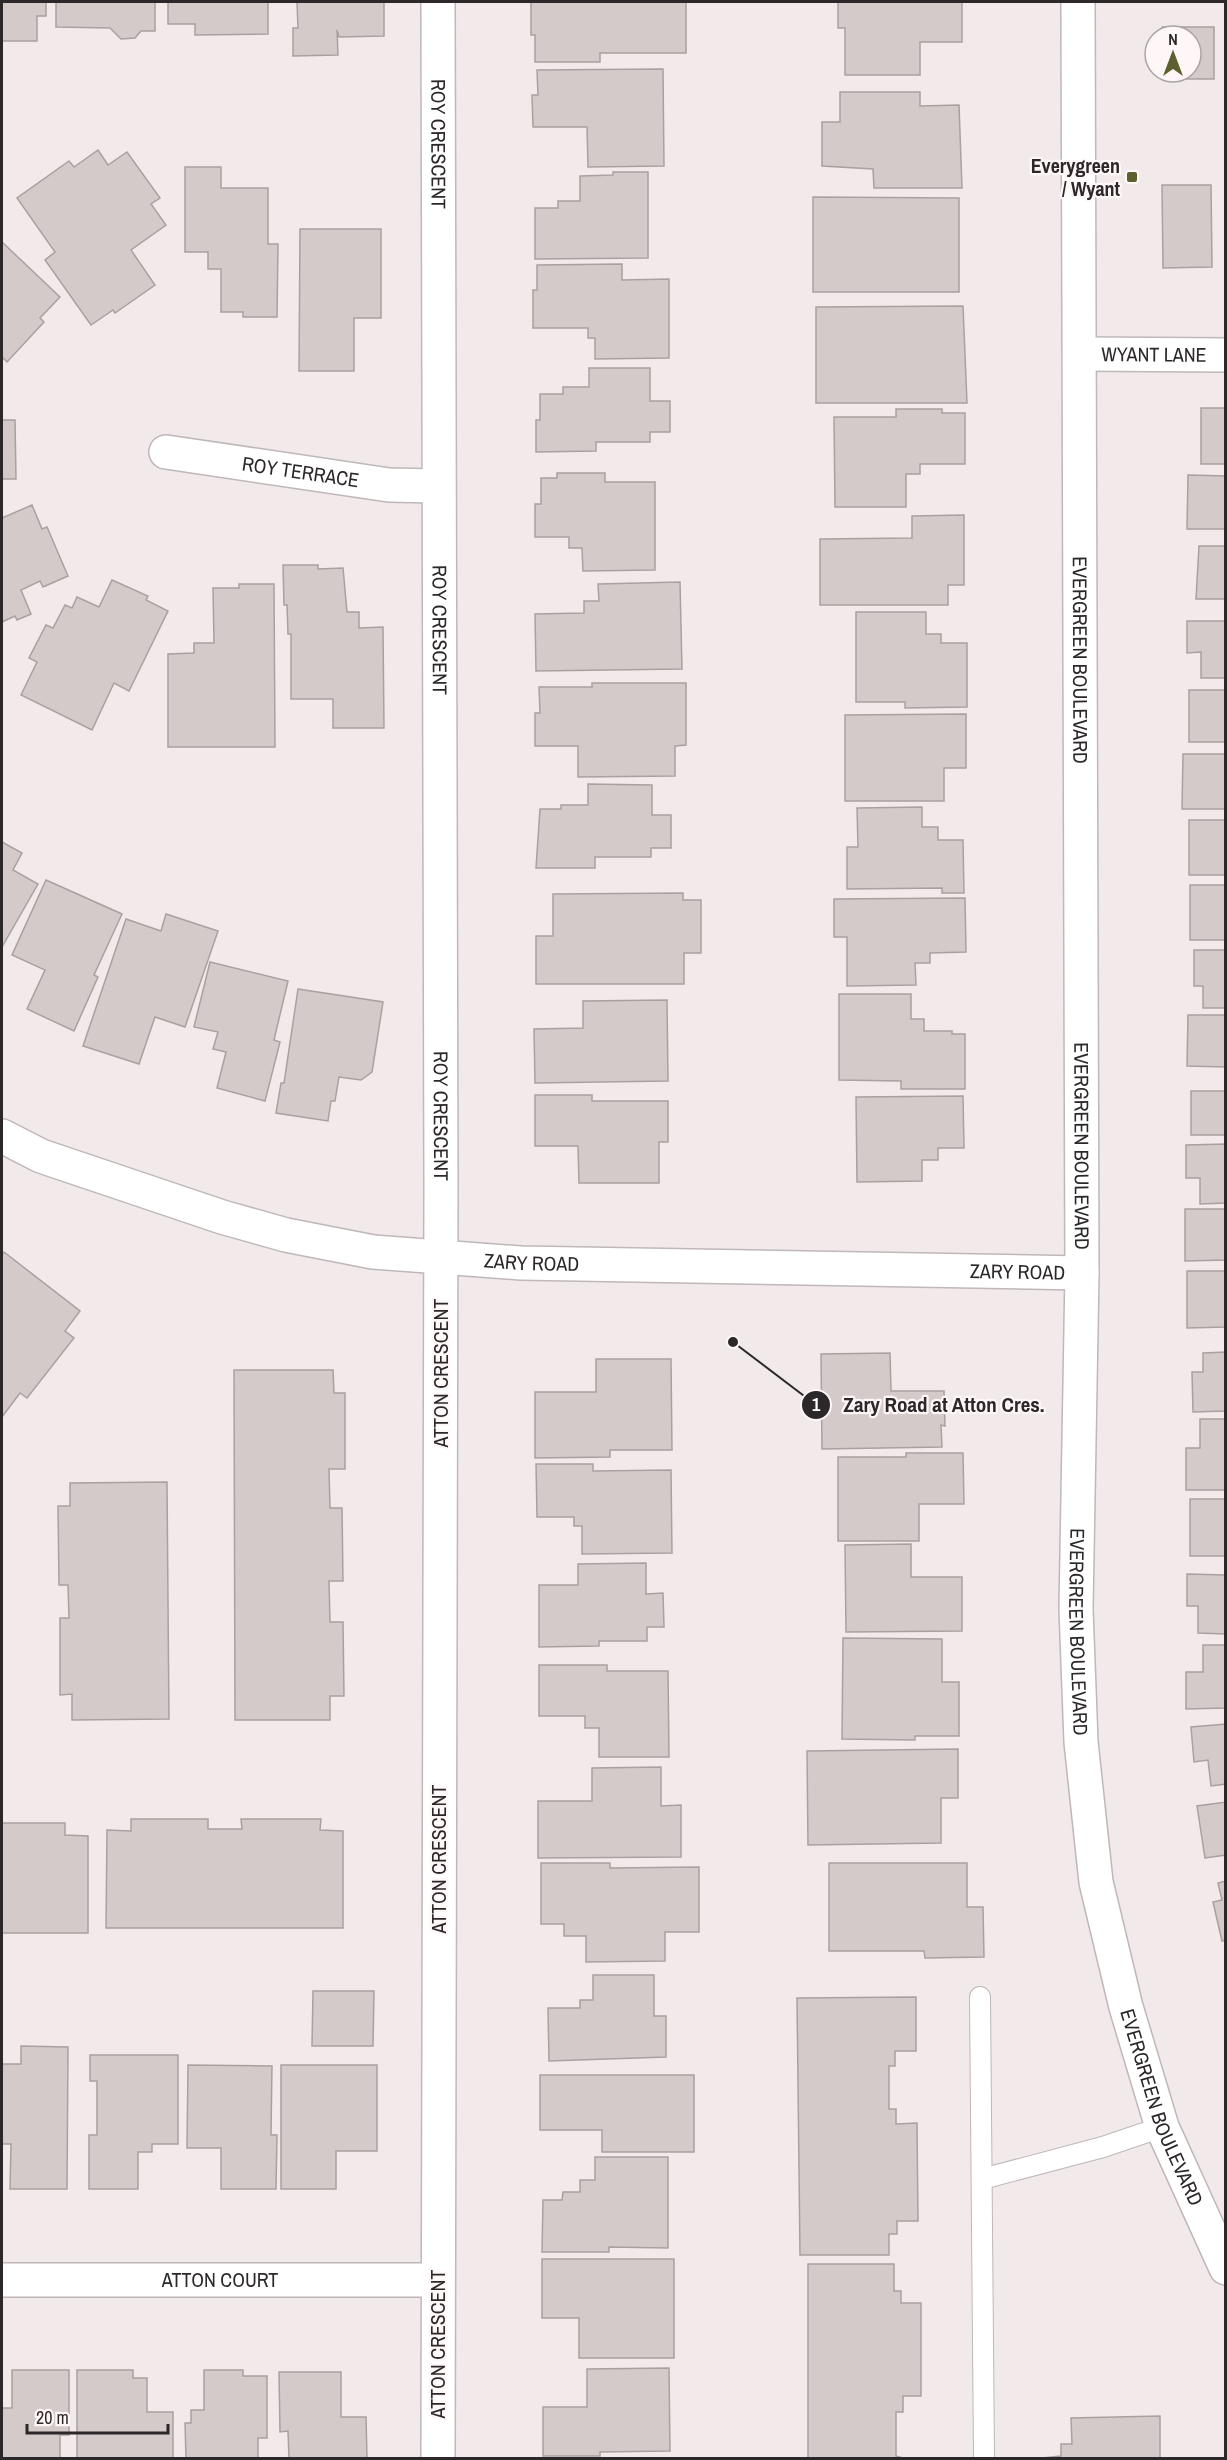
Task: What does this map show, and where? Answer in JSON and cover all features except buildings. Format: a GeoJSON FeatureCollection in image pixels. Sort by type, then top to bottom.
{"type":"FeatureCollection","features":[{"type":"Feature","properties":{"kind":"street","name":"ROY CRESCENT"},"geometry":{"type":"LineString","coordinates":[[438,2],[437,486],[441,1258]]}},
{"type":"Feature","properties":{"kind":"street","name":"EVERGREEN BOULEVARD"},"geometry":{"type":"LineString","coordinates":[[1078,2],[1082,1274],[1076,1609],[1081,1742],[1096,1882],[1126,2007],[1162,2127],[1226,2268]]}},
{"type":"Feature","properties":{"kind":"street","name":"WYANT LANE"},"geometry":{"type":"LineString","coordinates":[[1080,354],[1226,355]]}},
{"type":"Feature","properties":{"kind":"street","name":"ROY TERRACE"},"geometry":{"type":"LineString","coordinates":[[166,452],[389,485],[437,486]]}},
{"type":"Feature","properties":{"kind":"street","name":"ZARY ROAD"},"geometry":{"type":"LineString","coordinates":[[2,1136],[41,1156],[115,1182],[286,1235],[373,1252],[532,1263],[1082,1274]]}},
{"type":"Feature","properties":{"kind":"street","name":"ATTON CRESCENT"},"geometry":{"type":"LineString","coordinates":[[438,2458],[441,1258]]}},
{"type":"Feature","properties":{"kind":"street","name":"ATTON COURT"},"geometry":{"type":"LineString","coordinates":[[2,2280],[438,2280]]}},
{"type":"Feature","properties":{"kind":"lane"},"geometry":{"type":"LineString","coordinates":[[980,1997],[984,2458]]}},
{"type":"Feature","properties":{"kind":"lane"},"geometry":{"type":"LineString","coordinates":[[982,2179],[1103,2147],[1162,2127]]}},
{"type":"Feature","properties":{"kind":"place","name":"Everygreen / Wyant"},"geometry":{"type":"Point","coordinates":[1132,177]}},
{"type":"Feature","properties":{"kind":"place","name":"Zary Road at Atton Cres."},"geometry":{"type":"Point","coordinates":[733,1342]}}]}
